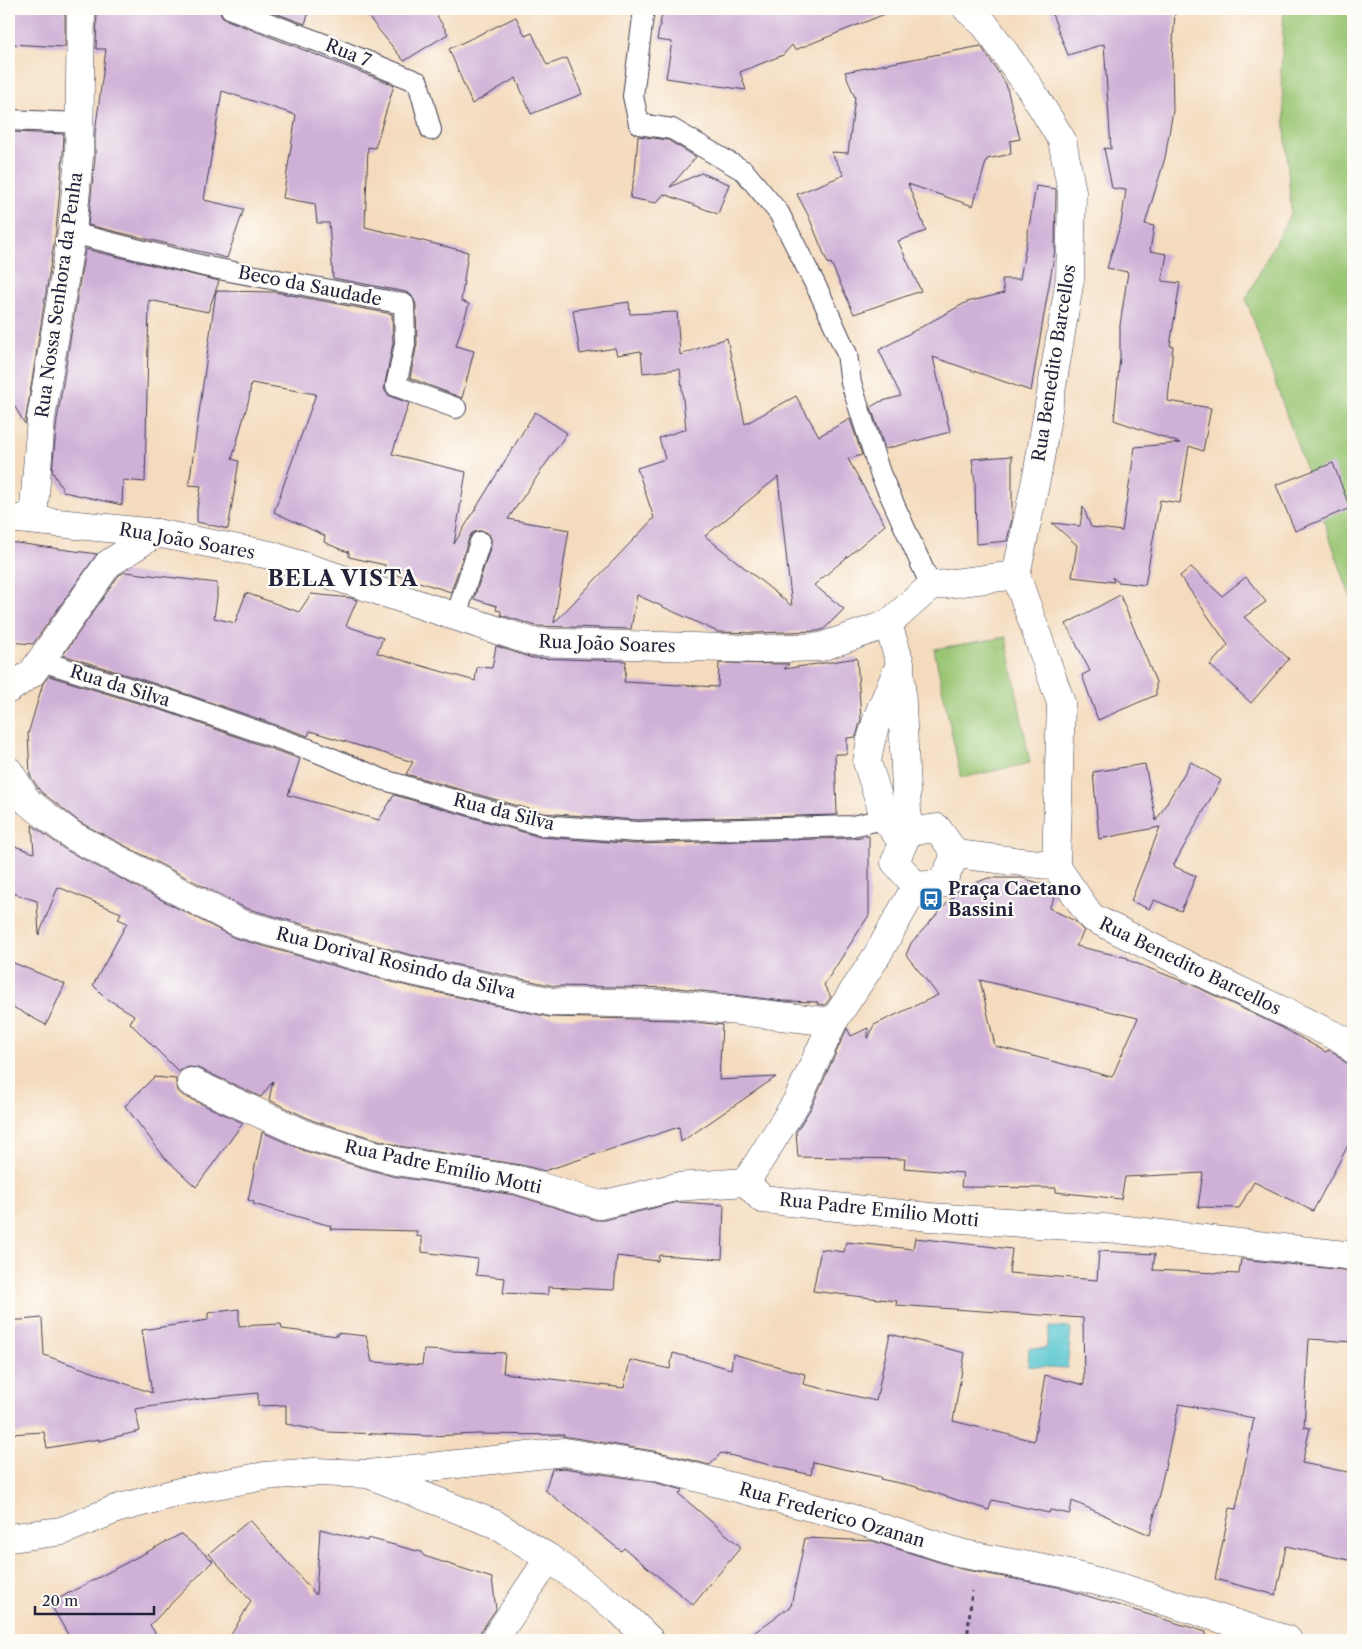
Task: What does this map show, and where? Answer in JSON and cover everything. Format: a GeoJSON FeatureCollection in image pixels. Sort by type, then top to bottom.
{"type":"FeatureCollection","features":[{"type":"Feature","properties":{"kind":"street","name":"Rua Nossa Senhora da Penha"},"geometry":{"type":"LineString","coordinates":[[21,519],[41,418],[72,234],[79,156],[81,9]]}},
{"type":"Feature","properties":{"kind":"street","name":"Rua Benedito Barcellos"},"geometry":{"type":"LineString","coordinates":[[967,9],[985,25],[1030,88],[1062,140],[1072,192],[1070,279],[1038,470],[1016,575]]}},
{"type":"Feature","properties":{"kind":"street","name":"Rua João Soares"},"geometry":{"type":"LineString","coordinates":[[21,519],[156,533],[270,555],[534,642],[756,649],[821,647],[888,624]]}},
{"type":"Feature","properties":{"kind":"street"},"geometry":{"type":"LineString","coordinates":[[9,689],[32,673],[108,564],[156,533]]}},
{"type":"Feature","properties":{"kind":"street"},"geometry":{"type":"LineString","coordinates":[[906,838],[937,828],[956,854],[1056,866],[1061,703],[1016,575],[932,586],[888,624],[900,663],[906,838],[895,862],[916,886]]}},
{"type":"Feature","properties":{"kind":"street"},"geometry":{"type":"LineString","coordinates":[[900,663],[878,716],[867,762],[885,819],[906,838]]}},
{"type":"Feature","properties":{"kind":"street","name":"Rua Dorival Rosindo da Silva"},"geometry":{"type":"LineString","coordinates":[[9,771],[28,802],[73,836],[239,923],[403,969],[552,1002],[676,1004],[833,1022]]}},
{"type":"Feature","properties":{"kind":"street"},"geometry":{"type":"LineString","coordinates":[[916,886],[941,884],[956,854]]}},
{"type":"Feature","properties":{"kind":"street","name":"Rua Benedito Barcellos"},"geometry":{"type":"LineString","coordinates":[[1056,866],[1091,917],[1344,1040],[1353,1049]]}},
{"type":"Feature","properties":{"kind":"street"},"geometry":{"type":"LineString","coordinates":[[746,1182],[797,1101],[833,1022],[876,957],[916,886]]}},
{"type":"Feature","properties":{"kind":"street","name":"Rua Padre Emílio Motti"},"geometry":{"type":"LineString","coordinates":[[192,1082],[309,1136],[396,1161],[519,1180],[600,1205],[676,1187],[746,1182],[762,1198],[929,1217],[1118,1229],[1353,1256]]}},
{"type":"Feature","properties":{"kind":"street","name":"Rua Frederico Ozanan"},"geometry":{"type":"LineString","coordinates":[[368,1474],[564,1452],[656,1467],[841,1516],[964,1554],[1061,1572],[1124,1588],[1288,1640]]}},
{"type":"Feature","properties":{"kind":"street"},"geometry":{"type":"LineString","coordinates":[[9,1538],[62,1531],[116,1509],[183,1491],[265,1476],[315,1472],[368,1474],[495,1524],[548,1558],[620,1611],[650,1640]]}},
{"type":"Feature","properties":{"kind":"street"},"geometry":{"type":"LineString","coordinates":[[494,1640],[548,1558]]}},
{"type":"Feature","properties":{"kind":"lane"},"geometry":{"type":"LineString","coordinates":[[644,9],[633,96],[640,124],[672,129],[744,171],[780,213],[847,354],[851,383],[880,473],[932,586]]}},
{"type":"Feature","properties":{"kind":"lane","name":"Rua 7"},"geometry":{"type":"LineString","coordinates":[[238,10],[418,82],[431,130]]}},
{"type":"Feature","properties":{"kind":"lane"},"geometry":{"type":"LineString","coordinates":[[9,120],[80,122]]}},
{"type":"Feature","properties":{"kind":"lane","name":"Beco da Saudade"},"geometry":{"type":"LineString","coordinates":[[72,234],[208,267],[404,304],[405,344],[396,386],[456,408]]}},
{"type":"Feature","properties":{"kind":"lane"},"geometry":{"type":"LineString","coordinates":[[456,616],[480,542]]}},
{"type":"Feature","properties":{"kind":"lane","name":"Rua da Silva"},"geometry":{"type":"LineString","coordinates":[[41,661],[172,702],[308,749],[384,780],[541,825],[637,832],[852,826],[885,819]]}},
{"type":"Feature","properties":{"kind":"path"},"geometry":{"type":"LineString","coordinates":[[964,1554],[973,1586],[967,1640]]}},
{"type":"Feature","properties":{"kind":"green space"},"geometry":{"type":"Polygon","coordinates":[[[1284,9],[1353,9],[1353,604],[1246,299],[1291,212],[1281,72],[1284,9]]]}},
{"type":"Feature","properties":{"kind":"green space"},"geometry":{"type":"Polygon","coordinates":[[[1006,637],[1030,763],[961,778],[934,649],[1006,637]]]}},
{"type":"Feature","properties":{"kind":"water"},"geometry":{"type":"Polygon","coordinates":[[[1050,1327],[1071,1328],[1067,1368],[1028,1366],[1029,1348],[1046,1349],[1050,1327]]]}},
{"type":"Feature","properties":{"kind":"building"},"geometry":{"type":"Polygon","coordinates":[[[9,9],[65,9],[65,47],[9,44],[9,9]]]}},
{"type":"Feature","properties":{"kind":"building"},"geometry":{"type":"Polygon","coordinates":[[[97,9],[219,9],[222,16],[227,20],[394,85],[375,148],[368,147],[365,227],[468,252],[461,301],[469,304],[456,346],[474,351],[462,398],[410,378],[417,344],[416,304],[411,295],[406,292],[333,278],[329,223],[317,223],[315,204],[283,198],[296,115],[222,91],[204,200],[244,209],[227,258],[88,225],[95,157],[95,133],[106,49],[96,49],[97,9]]]}},
{"type":"Feature","properties":{"kind":"building"},"geometry":{"type":"Polygon","coordinates":[[[264,9],[310,9],[305,24],[264,9]]]}},
{"type":"Feature","properties":{"kind":"building"},"geometry":{"type":"Polygon","coordinates":[[[362,9],[433,9],[448,34],[404,61],[362,9]]]}},
{"type":"Feature","properties":{"kind":"building"},"geometry":{"type":"Polygon","coordinates":[[[663,9],[895,10],[795,50],[792,45],[783,55],[740,72],[746,90],[666,78],[672,42],[657,40],[663,9]]]}},
{"type":"Feature","properties":{"kind":"building"},"geometry":{"type":"Polygon","coordinates":[[[1050,9],[1175,9],[1172,61],[1173,110],[1165,158],[1145,224],[1154,226],[1150,251],[1167,254],[1162,281],[1180,283],[1170,346],[1173,346],[1168,401],[1211,408],[1203,451],[1189,446],[1180,503],[1160,500],[1145,585],[1118,582],[1112,577],[1114,582],[1072,577],[1077,545],[1052,523],[1080,526],[1083,507],[1091,527],[1122,531],[1135,447],[1180,443],[1114,420],[1120,357],[1120,325],[1128,272],[1107,268],[1121,223],[1126,190],[1112,188],[1104,148],[1111,149],[1104,44],[1068,55],[1050,9]]]}},
{"type":"Feature","properties":{"kind":"building"},"geometry":{"type":"Polygon","coordinates":[[[516,17],[525,36],[532,33],[547,65],[567,58],[582,94],[531,114],[516,78],[472,104],[449,49],[516,17]]]}},
{"type":"Feature","properties":{"kind":"building"},"geometry":{"type":"Polygon","coordinates":[[[981,46],[1006,84],[1020,139],[1010,141],[1011,154],[987,159],[973,206],[908,184],[926,231],[898,241],[921,291],[854,314],[831,263],[828,264],[809,217],[797,194],[844,175],[831,152],[848,153],[855,98],[845,72],[981,46]]]}},
{"type":"Feature","properties":{"kind":"building"},"geometry":{"type":"Polygon","coordinates":[[[9,132],[64,134],[56,231],[25,424],[9,397],[9,132]]]}},
{"type":"Feature","properties":{"kind":"building"},"geometry":{"type":"Polygon","coordinates":[[[638,136],[668,140],[696,157],[670,187],[701,173],[729,184],[718,214],[664,194],[656,203],[630,198],[635,173],[638,136]]]}},
{"type":"Feature","properties":{"kind":"building"},"geometry":{"type":"Polygon","coordinates":[[[1036,186],[1056,189],[1055,250],[1031,391],[933,357],[950,432],[885,449],[871,407],[879,402],[901,396],[879,350],[967,302],[1004,293],[1002,279],[1020,279],[1036,186]]]}},
{"type":"Feature","properties":{"kind":"building"},"geometry":{"type":"Polygon","coordinates":[[[85,249],[219,281],[208,312],[149,300],[145,482],[123,480],[122,505],[64,492],[52,471],[57,420],[85,249]]]}},
{"type":"Feature","properties":{"kind":"building"},"geometry":{"type":"Polygon","coordinates":[[[216,291],[275,292],[392,314],[393,343],[384,389],[392,397],[409,403],[392,454],[466,472],[454,544],[535,412],[567,433],[508,519],[569,530],[554,623],[654,518],[637,468],[665,459],[659,438],[686,429],[680,369],[643,373],[641,351],[617,355],[615,348],[580,354],[573,310],[629,302],[630,314],[677,312],[680,355],[727,338],[745,424],[796,396],[819,436],[850,419],[862,455],[848,459],[885,525],[814,585],[844,609],[824,629],[818,631],[718,632],[637,595],[631,629],[536,626],[501,615],[501,611],[496,610],[497,606],[474,599],[491,545],[489,534],[484,531],[472,533],[469,538],[451,592],[384,571],[385,565],[349,557],[349,552],[324,542],[325,536],[274,512],[316,394],[251,383],[249,399],[232,459],[239,461],[228,529],[197,522],[201,486],[189,485],[216,291]],[[778,477],[705,536],[792,606],[778,477]]]}},
{"type":"Feature","properties":{"kind":"building"},"geometry":{"type":"Polygon","coordinates":[[[1012,456],[1012,519],[1007,541],[976,544],[975,482],[972,459],[1012,456]]]}},
{"type":"Feature","properties":{"kind":"building"},"geometry":{"type":"Polygon","coordinates":[[[1333,463],[1350,508],[1295,531],[1276,485],[1333,463]]]}},
{"type":"Feature","properties":{"kind":"building"},"geometry":{"type":"Polygon","coordinates":[[[9,542],[97,554],[33,644],[9,642],[9,542]]]}},
{"type":"Feature","properties":{"kind":"building"},"geometry":{"type":"Polygon","coordinates":[[[1191,567],[1222,596],[1246,577],[1266,602],[1244,617],[1289,659],[1251,703],[1210,665],[1228,645],[1180,576],[1191,567]]]}},
{"type":"Feature","properties":{"kind":"building"},"geometry":{"type":"Polygon","coordinates":[[[125,572],[217,583],[214,618],[235,623],[246,593],[299,612],[311,594],[351,598],[357,600],[346,626],[383,638],[377,653],[475,681],[477,667],[492,668],[496,646],[532,658],[626,661],[624,682],[718,687],[719,663],[789,664],[784,669],[857,658],[861,719],[856,737],[847,738],[847,754],[835,754],[837,815],[637,820],[543,813],[406,774],[413,762],[310,731],[308,736],[175,690],[63,655],[119,575],[125,572]]]}},
{"type":"Feature","properties":{"kind":"building"},"geometry":{"type":"Polygon","coordinates":[[[1120,595],[1156,682],[1156,695],[1098,720],[1082,675],[1090,671],[1066,624],[1120,595]]]}},
{"type":"Feature","properties":{"kind":"building"},"geometry":{"type":"Polygon","coordinates":[[[49,676],[167,712],[300,759],[288,795],[379,820],[394,795],[540,837],[637,844],[869,836],[869,915],[824,985],[831,997],[825,1005],[817,1004],[818,1002],[783,1001],[678,988],[554,986],[407,954],[245,908],[81,823],[40,791],[30,775],[28,734],[43,683],[49,676]]]}},
{"type":"Feature","properties":{"kind":"building"},"geometry":{"type":"Polygon","coordinates":[[[1191,762],[1221,780],[1173,866],[1196,876],[1181,911],[1154,900],[1149,909],[1131,901],[1160,827],[1099,839],[1093,772],[1145,764],[1156,821],[1191,762]]]}},
{"type":"Feature","properties":{"kind":"building"},"geometry":{"type":"Polygon","coordinates":[[[32,825],[66,850],[235,938],[399,984],[549,1017],[675,1020],[722,1025],[719,1080],[776,1077],[681,1142],[679,1127],[544,1171],[521,1165],[399,1146],[314,1121],[269,1100],[273,1081],[261,1097],[198,1068],[189,1067],[179,1072],[130,1023],[134,1015],[106,998],[93,985],[127,923],[118,919],[121,913],[58,887],[39,935],[37,901],[9,892],[9,844],[34,853],[32,825]]]}},
{"type":"Feature","properties":{"kind":"building"},"geometry":{"type":"Polygon","coordinates":[[[988,878],[1022,878],[1052,887],[1056,894],[1049,908],[1075,921],[1084,931],[1076,946],[1128,958],[1128,960],[1197,987],[1283,1028],[1326,1052],[1328,1050],[1335,1053],[1348,1064],[1353,1064],[1353,1136],[1313,1211],[1254,1182],[1239,1208],[1198,1207],[1203,1173],[1125,1177],[1121,1199],[1056,1192],[1056,1188],[961,1187],[963,1173],[904,1168],[905,1159],[798,1157],[796,1132],[811,1108],[847,1028],[851,1036],[868,1028],[868,1039],[874,1025],[938,995],[906,955],[911,943],[960,889],[988,878]],[[980,980],[995,1046],[1112,1077],[1138,1018],[980,980]]]}},
{"type":"Feature","properties":{"kind":"building"},"geometry":{"type":"Polygon","coordinates":[[[9,961],[65,984],[46,1025],[9,1005],[9,961]]]}},
{"type":"Feature","properties":{"kind":"building"},"geometry":{"type":"Polygon","coordinates":[[[154,1077],[176,1079],[178,1091],[184,1096],[243,1123],[196,1187],[165,1158],[125,1106],[154,1077]]]}},
{"type":"Feature","properties":{"kind":"building"},"geometry":{"type":"Polygon","coordinates":[[[262,1132],[305,1151],[392,1176],[515,1195],[596,1220],[604,1220],[678,1202],[724,1205],[722,1259],[659,1255],[658,1261],[617,1256],[614,1290],[548,1287],[548,1295],[503,1293],[505,1278],[476,1275],[478,1259],[422,1252],[422,1237],[416,1236],[417,1231],[330,1229],[331,1226],[253,1204],[254,1202],[248,1200],[262,1132]]]}},
{"type":"Feature","properties":{"kind":"building"},"geometry":{"type":"Polygon","coordinates":[[[915,1238],[1012,1249],[1009,1273],[1097,1280],[1099,1251],[1155,1254],[1153,1270],[1239,1274],[1241,1259],[1353,1271],[1353,1342],[1309,1339],[1304,1427],[1310,1428],[1302,1463],[1353,1473],[1353,1561],[1286,1546],[1276,1595],[1215,1579],[1230,1508],[1236,1509],[1254,1418],[1179,1404],[1150,1535],[1072,1501],[1070,1514],[1050,1510],[1049,1513],[992,1500],[989,1510],[913,1486],[880,1479],[881,1477],[813,1462],[811,1475],[721,1453],[710,1465],[659,1452],[564,1435],[478,1434],[429,1436],[328,1432],[286,1424],[286,1405],[258,1406],[258,1393],[207,1398],[135,1409],[140,1431],[99,1441],[99,1439],[47,1448],[44,1432],[9,1434],[9,1321],[42,1318],[44,1355],[152,1393],[142,1330],[208,1320],[208,1313],[239,1309],[239,1326],[281,1324],[282,1329],[337,1336],[337,1333],[366,1336],[372,1362],[422,1365],[424,1350],[505,1353],[503,1373],[624,1388],[630,1360],[670,1369],[673,1353],[731,1369],[733,1354],[805,1374],[803,1384],[876,1401],[890,1334],[965,1353],[953,1421],[1034,1441],[1045,1375],[1084,1385],[1083,1318],[896,1305],[897,1301],[813,1291],[821,1249],[844,1252],[846,1242],[913,1249],[915,1238]]]}},
{"type":"Feature","properties":{"kind":"building"},"geometry":{"type":"Polygon","coordinates":[[[564,1468],[653,1482],[683,1490],[679,1494],[741,1547],[693,1605],[624,1548],[621,1551],[545,1490],[552,1469],[564,1468]]]}},
{"type":"Feature","properties":{"kind":"building"},"geometry":{"type":"Polygon","coordinates":[[[250,1520],[316,1595],[320,1529],[367,1541],[368,1538],[421,1552],[424,1556],[492,1578],[496,1609],[481,1631],[479,1640],[228,1640],[251,1601],[209,1554],[250,1520]]]}},
{"type":"Feature","properties":{"kind":"building"},"geometry":{"type":"Polygon","coordinates":[[[181,1534],[213,1561],[150,1625],[160,1640],[71,1640],[50,1603],[181,1534]]]}},
{"type":"Feature","properties":{"kind":"building"},"geometry":{"type":"Polygon","coordinates":[[[805,1538],[873,1541],[961,1569],[1058,1587],[1206,1632],[1205,1640],[744,1640],[791,1606],[805,1538]]]}},
{"type":"Feature","properties":{"kind":"place","name":"Praça Caetano Bassini"},"geometry":{"type":"Point","coordinates":[931,899]}},
{"type":"Feature","properties":{"kind":"district","name":"BELA VISTA"},"geometry":{"type":"Point","coordinates":[343,578]}}]}
